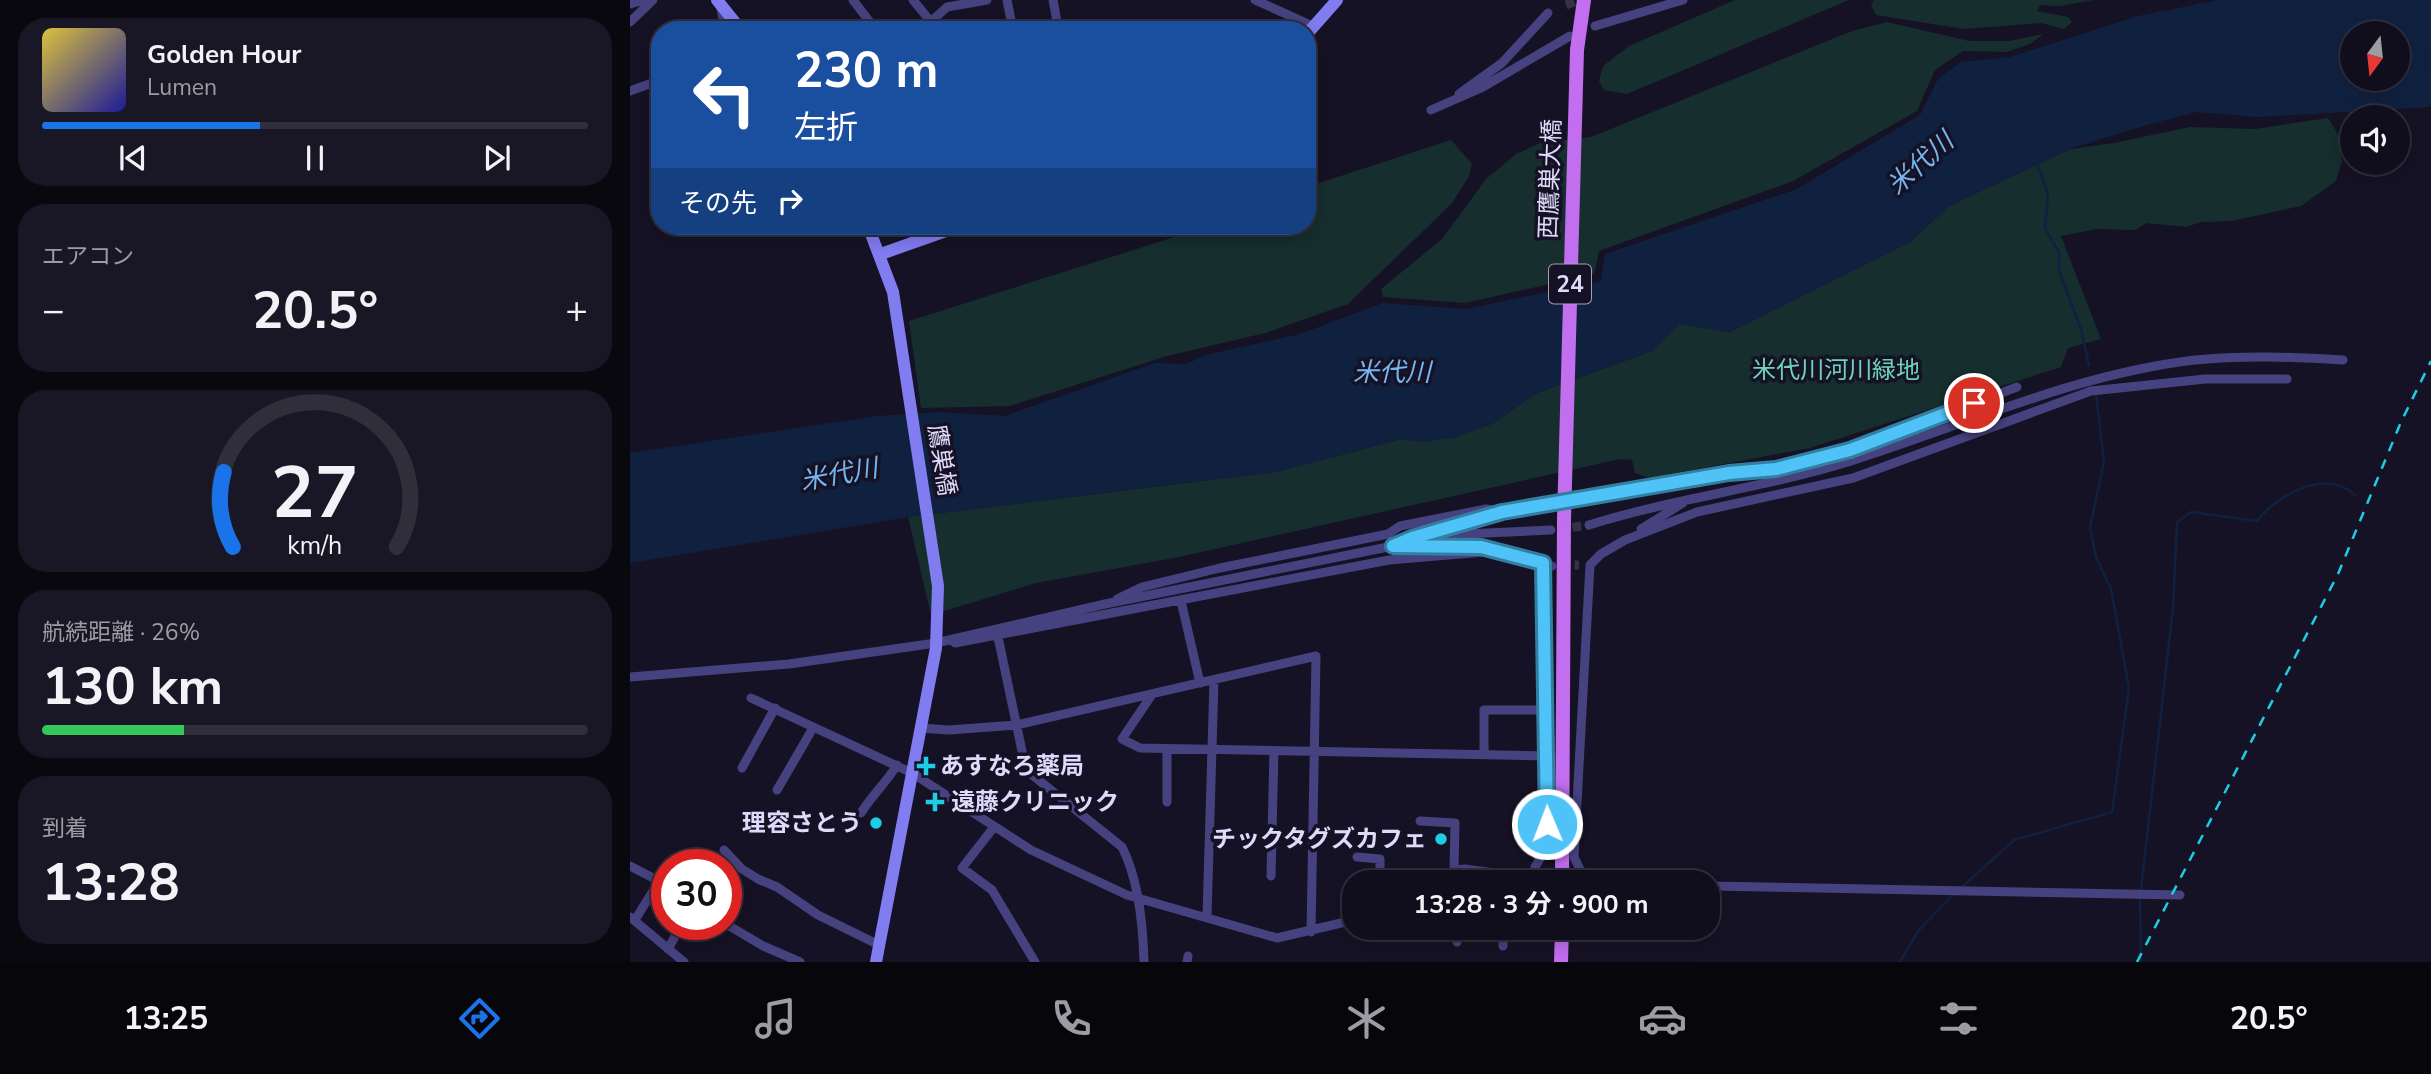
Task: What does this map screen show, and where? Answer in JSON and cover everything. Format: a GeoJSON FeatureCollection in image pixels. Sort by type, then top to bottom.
{"type":"FeatureCollection","features":[{"type":"Feature","properties":{"kind":"main road","name":"西鷹巣大橋"},"geometry":{"type":"LineString","coordinates":[[1562,870],[1564,519],[1577,50],[1584,0]]}},
{"type":"Feature","properties":{"kind":"main road"},"geometry":{"type":"LineString","coordinates":[[1562,940],[1562,962]]}},
{"type":"Feature","properties":{"kind":"street"},"geometry":{"type":"LineString","coordinates":[[630,4],[645,0]]}},
{"type":"Feature","properties":{"kind":"street"},"geometry":{"type":"LineString","coordinates":[[630,22],[653,0]]}},
{"type":"Feature","properties":{"kind":"street"},"geometry":{"type":"LineString","coordinates":[[853,0],[869,21]]}},
{"type":"Feature","properties":{"kind":"street"},"geometry":{"type":"LineString","coordinates":[[913,0],[929,21]]}},
{"type":"Feature","properties":{"kind":"street"},"geometry":{"type":"LineString","coordinates":[[931,21],[944,4],[987,0]]}},
{"type":"Feature","properties":{"kind":"street"},"geometry":{"type":"LineString","coordinates":[[1007,0],[1011,21]]}},
{"type":"Feature","properties":{"kind":"street"},"geometry":{"type":"LineString","coordinates":[[1053,0],[1057,21]]}},
{"type":"Feature","properties":{"kind":"street"},"geometry":{"type":"LineString","coordinates":[[1255,0],[1294,21]]}},
{"type":"Feature","properties":{"kind":"street"},"geometry":{"type":"LineString","coordinates":[[1316,24],[1337,0]]}},
{"type":"Feature","properties":{"kind":"street"},"geometry":{"type":"LineString","coordinates":[[1595,26],[1684,0]]}},
{"type":"Feature","properties":{"kind":"street"},"geometry":{"type":"LineString","coordinates":[[718,1],[723,21]]}},
{"type":"Feature","properties":{"kind":"street"},"geometry":{"type":"LineString","coordinates":[[718,1],[734,21]]}},
{"type":"Feature","properties":{"kind":"street"},"geometry":{"type":"LineString","coordinates":[[1548,13],[1502,63],[1431,110],[1481,88],[1570,36]]}},
{"type":"Feature","properties":{"kind":"street"},"geometry":{"type":"LineString","coordinates":[[630,91],[651,83]]}},
{"type":"Feature","properties":{"kind":"street","name":"鷹巣橋"},"geometry":{"type":"LineString","coordinates":[[872,235],[893,292],[936,564],[936,642],[876,962]]}},
{"type":"Feature","properties":{"kind":"street"},"geometry":{"type":"LineString","coordinates":[[881,254],[935,235]]}},
{"type":"Feature","properties":{"kind":"street"},"geometry":{"type":"LineString","coordinates":[[1588,525],[1691,498],[1802,475],[2041,395],[2155,366],[2232,357],[2343,360]]}},
{"type":"Feature","properties":{"kind":"street"},"geometry":{"type":"LineString","coordinates":[[1625,540],[1711,508],[1853,478],[2096,390],[2205,379],[2287,379]]}},
{"type":"Feature","properties":{"kind":"street"},"geometry":{"type":"LineString","coordinates":[[1393,546],[1502,512],[1729,473],[1776,469],[1850,450],[2017,387]]}},
{"type":"Feature","properties":{"kind":"street"},"geometry":{"type":"LineString","coordinates":[[1580,870],[1574,857],[1590,565],[1601,554],[1691,498]]}},
{"type":"Feature","properties":{"kind":"street"},"geometry":{"type":"LineString","coordinates":[[1105,604],[1142,587],[1388,534],[1400,526],[1486,509],[1502,512]]}},
{"type":"Feature","properties":{"kind":"street"},"geometry":{"type":"LineString","coordinates":[[630,677],[789,664],[936,642],[1105,604],[1393,546],[1464,534],[1551,530]]}},
{"type":"Feature","properties":{"kind":"street"},"geometry":{"type":"LineString","coordinates":[[1393,546],[1481,547],[1547,564],[1548,847],[1535,870]]}},
{"type":"Feature","properties":{"kind":"street"},"geometry":{"type":"LineString","coordinates":[[936,642],[998,638],[1378,562],[1496,551]]}},
{"type":"Feature","properties":{"kind":"street"},"geometry":{"type":"LineString","coordinates":[[1579,565],[1590,565]]}},
{"type":"Feature","properties":{"kind":"street"},"geometry":{"type":"LineString","coordinates":[[1181,601],[1200,684]]}},
{"type":"Feature","properties":{"kind":"street"},"geometry":{"type":"LineString","coordinates":[[998,638],[1026,770],[1122,847],[1128,859],[1144,962]]}},
{"type":"Feature","properties":{"kind":"street"},"geometry":{"type":"LineString","coordinates":[[920,728],[949,730],[1016,724],[1151,696],[1316,656],[1311,932]]}},
{"type":"Feature","properties":{"kind":"street"},"geometry":{"type":"LineString","coordinates":[[1207,916],[1214,681]]}},
{"type":"Feature","properties":{"kind":"street"},"geometry":{"type":"LineString","coordinates":[[1151,696],[1122,739],[1140,748],[1547,756]]}},
{"type":"Feature","properties":{"kind":"street"},"geometry":{"type":"LineString","coordinates":[[751,698],[897,765],[994,827],[1065,868],[1100,884],[1277,938],[1342,923]]}},
{"type":"Feature","properties":{"kind":"street"},"geometry":{"type":"LineString","coordinates":[[743,768],[775,708]]}},
{"type":"Feature","properties":{"kind":"street"},"geometry":{"type":"LineString","coordinates":[[1484,754],[1484,710],[1547,710]]}},
{"type":"Feature","properties":{"kind":"street"},"geometry":{"type":"LineString","coordinates":[[778,790],[813,728]]}},
{"type":"Feature","properties":{"kind":"street"},"geometry":{"type":"LineString","coordinates":[[1167,749],[1167,802]]}},
{"type":"Feature","properties":{"kind":"street"},"geometry":{"type":"LineString","coordinates":[[1271,876],[1274,751]]}},
{"type":"Feature","properties":{"kind":"street"},"geometry":{"type":"LineString","coordinates":[[861,813],[874,791],[886,782],[897,765]]}},
{"type":"Feature","properties":{"kind":"street"},"geometry":{"type":"LineString","coordinates":[[1420,821],[1455,823],[1457,870]]}},
{"type":"Feature","properties":{"kind":"street"},"geometry":{"type":"LineString","coordinates":[[994,827],[962,868],[992,890],[1035,962]]}},
{"type":"Feature","properties":{"kind":"street"},"geometry":{"type":"LineString","coordinates":[[1357,857],[1380,859],[1380,870]]}},
{"type":"Feature","properties":{"kind":"street"},"geometry":{"type":"LineString","coordinates":[[630,866],[651,877]]}},
{"type":"Feature","properties":{"kind":"street"},"geometry":{"type":"LineString","coordinates":[[742,869],[777,887],[818,915],[879,946]]}},
{"type":"Feature","properties":{"kind":"street"},"geometry":{"type":"LineString","coordinates":[[1720,886],[2180,895]]}},
{"type":"Feature","properties":{"kind":"street"},"geometry":{"type":"LineString","coordinates":[[651,897],[632,918],[684,962]]}},
{"type":"Feature","properties":{"kind":"street"},"geometry":{"type":"LineString","coordinates":[[742,934],[800,962]]}},
{"type":"Feature","properties":{"kind":"street"},"geometry":{"type":"LineString","coordinates":[[668,949],[673,940]]}},
{"type":"Feature","properties":{"kind":"street"},"geometry":{"type":"LineString","coordinates":[[1503,940],[1503,946]]}},
{"type":"Feature","properties":{"kind":"green space"},"geometry":{"type":"Polygon","coordinates":[[[1735,0],[1849,0],[1627,94],[1604,90],[1599,81],[1603,66],[1629,46],[1735,0]]]}},
{"type":"Feature","properties":{"kind":"green space"},"geometry":{"type":"Polygon","coordinates":[[[1874,0],[2094,0],[2059,6],[2040,5],[2037,11],[2068,17],[2072,22],[2064,29],[2041,23],[1964,29],[1876,15],[1871,6],[1874,0]]]}},
{"type":"Feature","properties":{"kind":"green space"},"geometry":{"type":"Polygon","coordinates":[[[1887,22],[1969,41],[2009,41],[2043,34],[2030,44],[2007,52],[1963,51],[1935,70],[1917,111],[1793,181],[1599,251],[1594,274],[1465,303],[1383,297],[1381,289],[1442,239],[1486,179],[1516,154],[1540,143],[1591,137],[1852,31],[1887,22]]]}},
{"type":"Feature","properties":{"kind":"green space","name":"米代川河川緑地"},"geometry":{"type":"Polygon","coordinates":[[[2328,118],[2339,136],[2340,168],[2336,181],[2301,206],[2232,221],[2201,222],[2186,227],[2147,223],[2135,230],[2097,229],[2061,236],[2101,339],[2068,348],[2061,367],[1810,448],[1649,478],[1635,473],[1632,460],[1620,459],[1179,557],[1036,583],[931,615],[908,517],[1276,472],[1401,439],[1424,442],[1492,424],[1537,393],[1652,351],[1679,324],[1730,332],[1910,242],[1949,206],[2070,149],[2190,127],[2255,129],[2328,118]]]}},
{"type":"Feature","properties":{"kind":"green space"},"geometry":{"type":"Polygon","coordinates":[[[1451,140],[1472,164],[1469,176],[1452,203],[1348,304],[1265,333],[1167,356],[1010,406],[921,408],[909,321],[1181,235],[1316,235],[1316,184],[1451,140]]]}},
{"type":"Feature","properties":{"kind":"water","name":"米代川"},"geometry":{"type":"Polygon","coordinates":[[[2218,0],[2431,0],[2431,107],[2340,105],[2340,112],[2258,117],[2197,112],[2072,148],[1949,206],[1910,242],[1729,332],[1679,324],[1652,351],[1537,393],[1492,424],[1453,438],[1424,442],[1401,439],[1276,472],[908,517],[630,563],[630,453],[877,416],[939,412],[1005,416],[1155,363],[1187,364],[1205,355],[1300,334],[1383,303],[1466,309],[1601,281],[1605,254],[1797,189],[1920,115],[1938,79],[1961,62],[2010,57],[2138,16],[2218,0]]]}},
{"type":"Feature","properties":{"kind":"waterway"},"geometry":{"type":"LineString","coordinates":[[2037,163],[2048,194],[2045,228],[2059,253],[2059,271],[2081,329],[2089,365]]}},
{"type":"Feature","properties":{"kind":"waterway"},"geometry":{"type":"LineString","coordinates":[[1962,887],[2014,840],[2112,812],[2129,688],[2111,589],[2096,557],[2090,527],[2104,462],[2096,394]]}},
{"type":"Feature","properties":{"kind":"waterway"},"geometry":{"type":"LineString","coordinates":[[2141,962],[2140,898],[2173,608],[2177,522],[2191,512],[2257,521],[2289,494],[2317,484],[2331,484],[2356,496]]}},
{"type":"Feature","properties":{"kind":"waterway"},"geometry":{"type":"LineString","coordinates":[[1900,962],[1918,931],[1954,894]]}},
{"type":"Feature","properties":{"kind":"tunnel"},"geometry":{"type":"LineString","coordinates":[[1566,5],[1579,0]]}},
{"type":"Feature","properties":{"kind":"tunnel"},"geometry":{"type":"LineString","coordinates":[[1559,529],[1589,525]]}},
{"type":"Feature","properties":{"kind":"tunnel"},"geometry":{"type":"LineString","coordinates":[[1561,565],[1579,565]]}},
{"type":"Feature","properties":{"kind":"railway"},"geometry":{"type":"LineString","coordinates":[[2137,962],[2338,574],[2401,422],[2431,361]]}},
{"type":"Feature","properties":{"kind":"place","name":"あすなろ薬局"},"geometry":{"type":"Point","coordinates":[926,766]}},
{"type":"Feature","properties":{"kind":"place","name":"遠藤クリニック"},"geometry":{"type":"Point","coordinates":[935,802]}},
{"type":"Feature","properties":{"kind":"place","name":"理容さとう"},"geometry":{"type":"Point","coordinates":[876,823]}},
{"type":"Feature","properties":{"kind":"place","name":"チックタグズカフェ"},"geometry":{"type":"Point","coordinates":[1441,839]}},
{"type":"Feature","properties":{"kind":"route"},"geometry":{"type":"LineString","coordinates":[[1547,824],[1543,563],[1481,547],[1393,546],[1502,512],[1614,495],[1729,473],[1776,469],[1850,450],[1974,403]]}}]}
